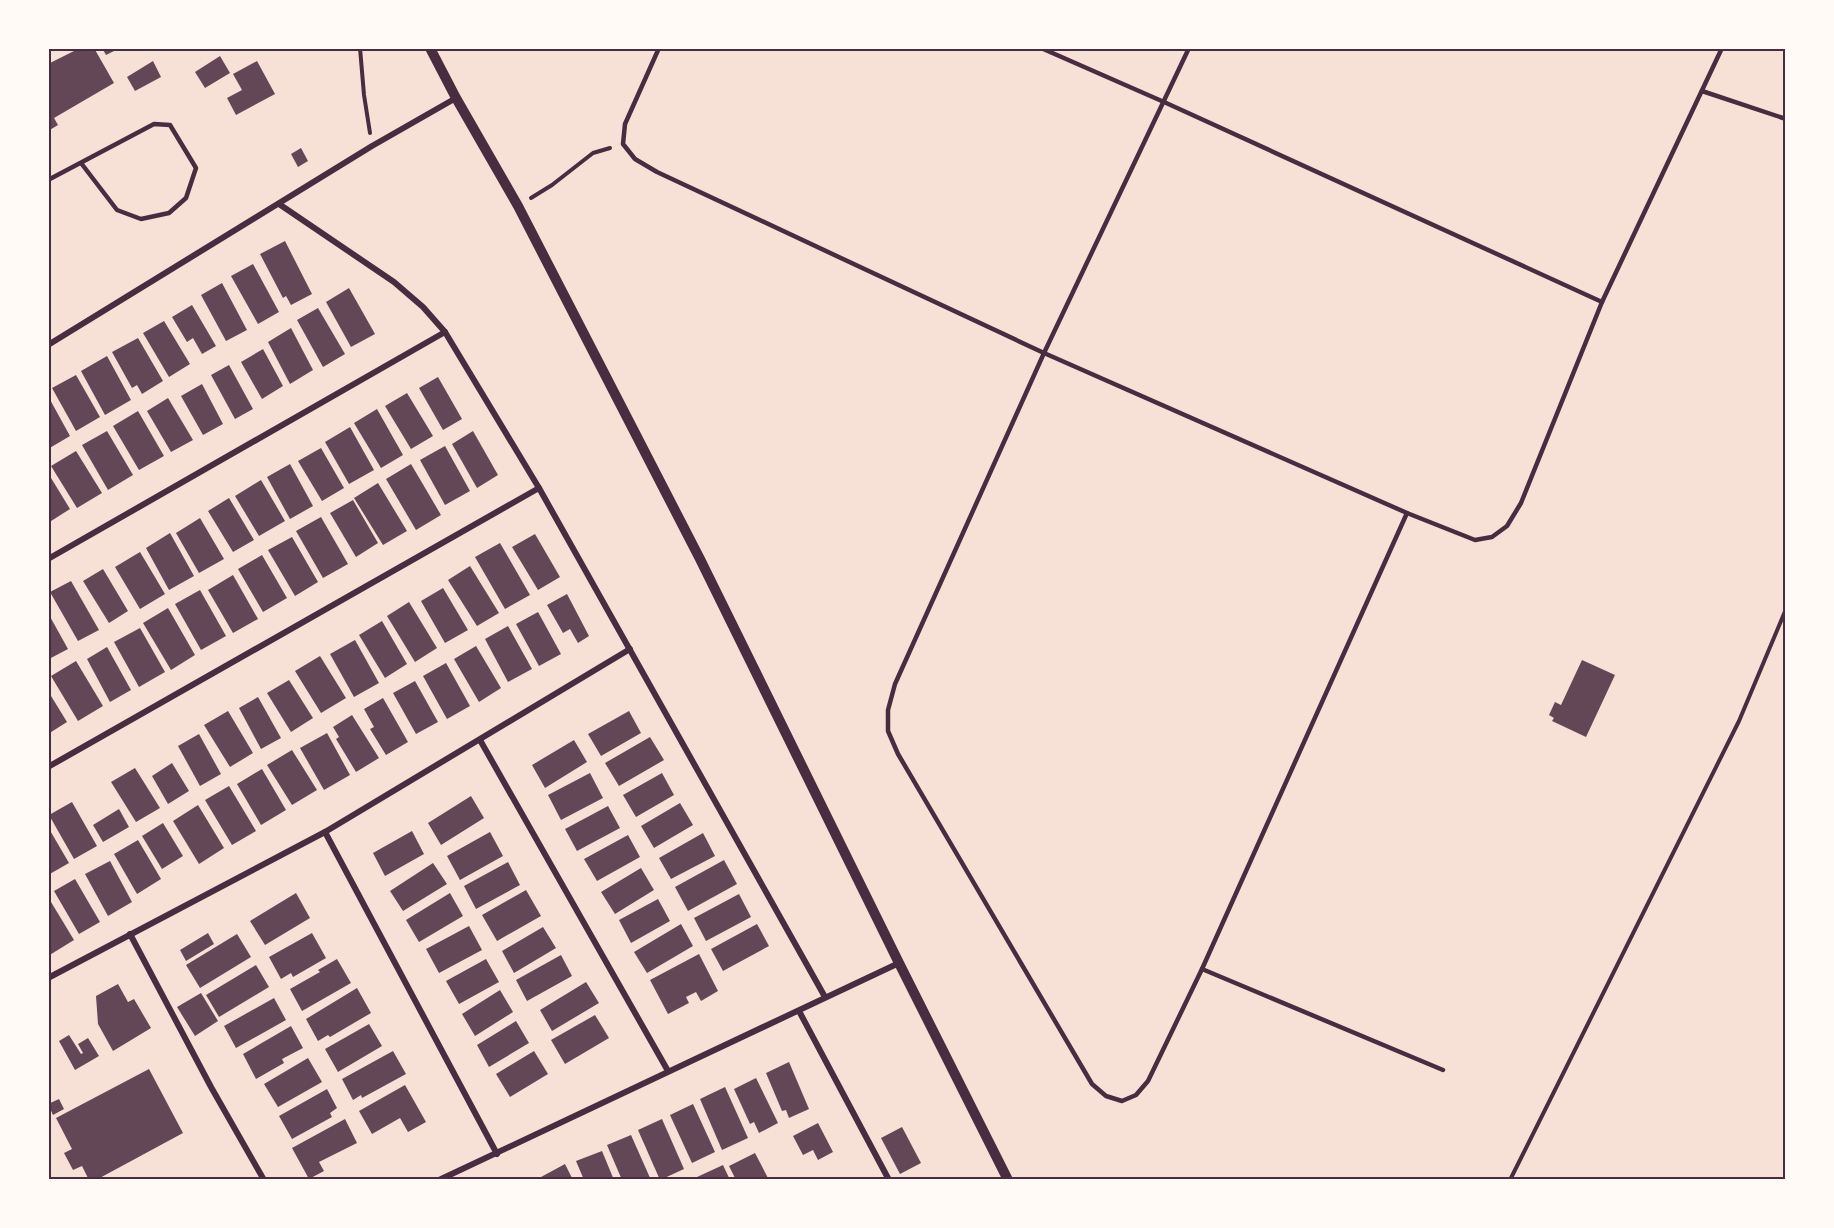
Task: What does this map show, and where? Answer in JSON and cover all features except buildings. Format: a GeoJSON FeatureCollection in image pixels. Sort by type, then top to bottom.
{"type":"FeatureCollection","features":[{"type":"Feature","properties":{"kind":"street"},"geometry":{"type":"LineString","coordinates":[[430,48],[518,206],[700,559],[1008,1180]]}},
{"type":"Feature","properties":{"kind":"street"},"geometry":{"type":"LineString","coordinates":[[48,345],[372,146],[456,98]]}},
{"type":"Feature","properties":{"kind":"street"},"geometry":{"type":"LineString","coordinates":[[279,204],[394,282],[423,307],[445,332],[539,488],[825,997]]}},
{"type":"Feature","properties":{"kind":"street"},"geometry":{"type":"LineString","coordinates":[[48,560],[445,332]]}},
{"type":"Feature","properties":{"kind":"street"},"geometry":{"type":"LineString","coordinates":[[48,767],[539,488]]}},
{"type":"Feature","properties":{"kind":"street"},"geometry":{"type":"LineString","coordinates":[[48,978],[325,832],[630,650]]}},
{"type":"Feature","properties":{"kind":"street"},"geometry":{"type":"LineString","coordinates":[[480,740],[668,1071]]}},
{"type":"Feature","properties":{"kind":"street"},"geometry":{"type":"LineString","coordinates":[[325,832],[497,1154]]}},
{"type":"Feature","properties":{"kind":"street"},"geometry":{"type":"LineString","coordinates":[[130,934],[211,1087],[264,1180]]}},
{"type":"Feature","properties":{"kind":"street"},"geometry":{"type":"LineString","coordinates":[[439,1180],[899,963]]}},
{"type":"Feature","properties":{"kind":"street"},"geometry":{"type":"LineString","coordinates":[[799,1011],[889,1180]]}},
{"type":"Feature","properties":{"kind":"lane"},"geometry":{"type":"LineString","coordinates":[[659,48],[625,124],[623,144],[635,159],[657,172],[1044,353],[1407,513],[1476,540],[1492,537],[1508,526],[1521,503],[1602,302],[1722,48]]}},
{"type":"Feature","properties":{"kind":"lane"},"geometry":{"type":"LineString","coordinates":[[1041,48],[1602,302]]}},
{"type":"Feature","properties":{"kind":"lane"},"geometry":{"type":"LineString","coordinates":[[1189,48],[1044,353],[895,684],[888,710],[888,731],[898,754],[1092,1084],[1106,1096],[1122,1101],[1136,1095],[1148,1081],[1202,969],[1407,513]]}},
{"type":"Feature","properties":{"kind":"lane"},"geometry":{"type":"LineString","coordinates":[[1702,91],[1786,118]]}},
{"type":"Feature","properties":{"kind":"lane"},"geometry":{"type":"LineString","coordinates":[[48,180],[154,124],[170,126],[196,168],[186,198],[169,213],[141,219],[117,210],[81,163]]}},
{"type":"Feature","properties":{"kind":"lane"},"geometry":{"type":"LineString","coordinates":[[1202,969],[1443,1070]]}},
{"type":"Feature","properties":{"kind":"path"},"geometry":{"type":"LineString","coordinates":[[360,48],[372,146]]}},
{"type":"Feature","properties":{"kind":"path"},"geometry":{"type":"LineString","coordinates":[[518,206],[552,185],[592,153],[623,144]]}},
{"type":"Feature","properties":{"kind":"path"},"geometry":{"type":"LineString","coordinates":[[1510,1180],[1739,721],[1786,609]]}}]}
